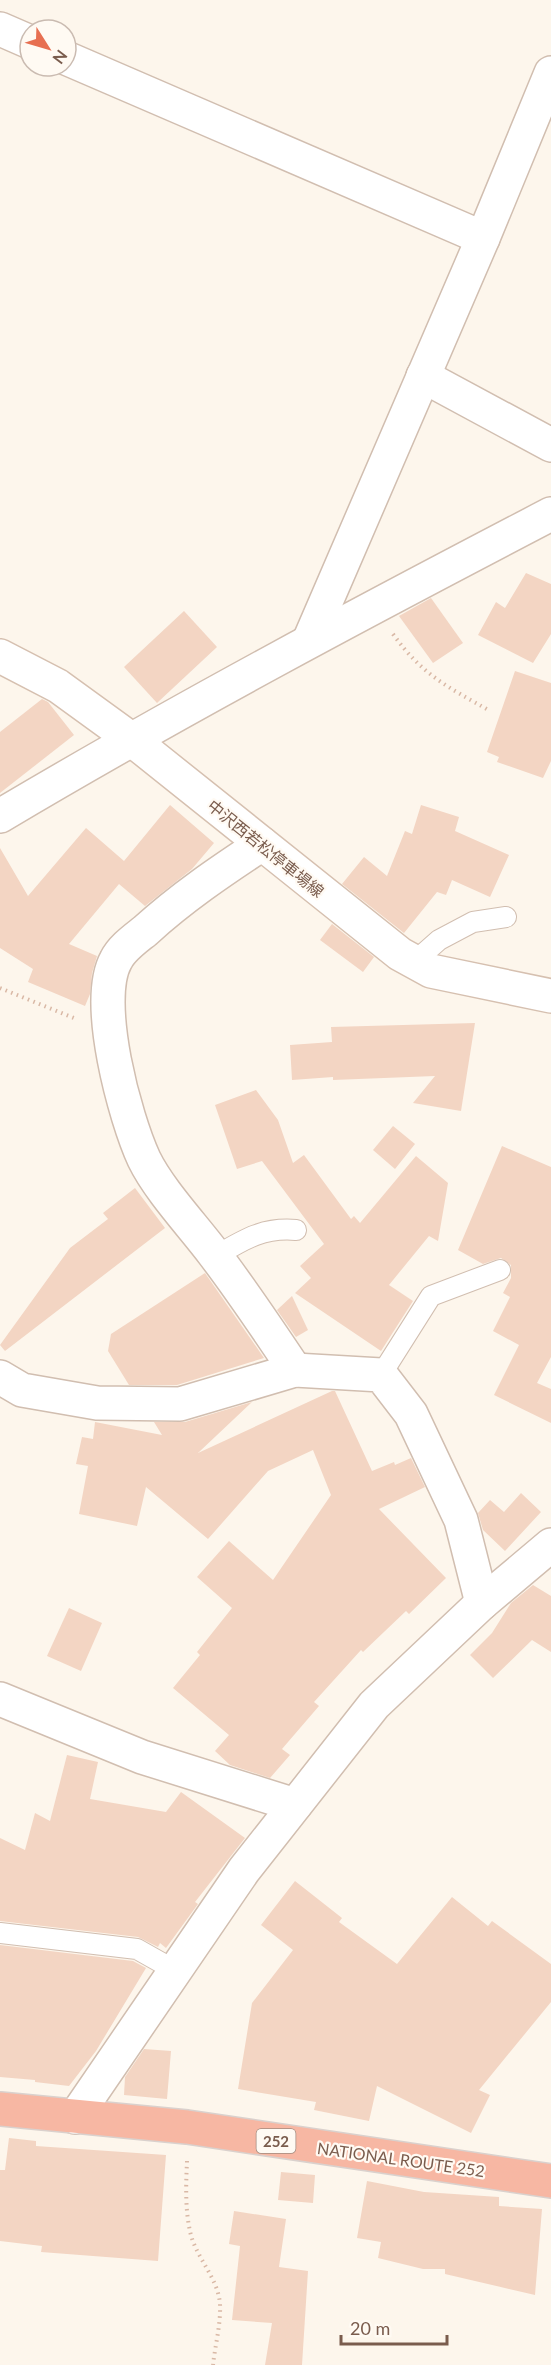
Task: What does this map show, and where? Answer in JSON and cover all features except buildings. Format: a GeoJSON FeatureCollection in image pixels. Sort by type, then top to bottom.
{"type":"FeatureCollection","features":[{"type":"Feature","properties":{"kind":"highway","name":"NATIONAL ROUTE 252"},"geometry":{"type":"LineString","coordinates":[[0,2109],[188,2127],[551,2181]]}},
{"type":"Feature","properties":{"kind":"street"},"geometry":{"type":"LineString","coordinates":[[0,29],[18,37]]}},
{"type":"Feature","properties":{"kind":"street"},"geometry":{"type":"LineString","coordinates":[[78,63],[483,238]]}},
{"type":"Feature","properties":{"kind":"street"},"geometry":{"type":"LineString","coordinates":[[309,640],[483,238],[551,73]]}},
{"type":"Feature","properties":{"kind":"street"},"geometry":{"type":"LineString","coordinates":[[423,376],[551,445]]}},
{"type":"Feature","properties":{"kind":"street"},"geometry":{"type":"LineString","coordinates":[[0,816],[131,739],[309,640],[551,514]]}},
{"type":"Feature","properties":{"kind":"street","name":"中沢西若松停車場線"},"geometry":{"type":"LineString","coordinates":[[0,656],[58,686],[131,739],[413,963],[431,971],[551,996]]}},
{"type":"Feature","properties":{"kind":"street"},"geometry":{"type":"LineString","coordinates":[[262,844],[169,909],[128,945],[116,960],[110,985],[108,1018],[130,1118],[145,1160],[216,1256],[295,1370]]}},
{"type":"Feature","properties":{"kind":"street"},"geometry":{"type":"LineString","coordinates":[[0,1377],[22,1390],[97,1403],[180,1404],[295,1370],[381,1374],[411,1414],[461,1520],[482,1603]]}},
{"type":"Feature","properties":{"kind":"street"},"geometry":{"type":"LineString","coordinates":[[75,2117],[244,1870],[374,1705],[482,1603],[551,1545]]}},
{"type":"Feature","properties":{"kind":"street"},"geometry":{"type":"LineString","coordinates":[[0,1699],[142,1757],[295,1805]]}},
{"type":"Feature","properties":{"kind":"lane"},"geometry":{"type":"LineString","coordinates":[[413,963],[439,940],[473,922],[506,917]]}},
{"type":"Feature","properties":{"kind":"lane"},"geometry":{"type":"LineString","coordinates":[[216,1256],[252,1235],[285,1229],[296,1230]]}},
{"type":"Feature","properties":{"kind":"lane"},"geometry":{"type":"LineString","coordinates":[[381,1374],[431,1296],[500,1270]]}},
{"type":"Feature","properties":{"kind":"lane"},"geometry":{"type":"LineString","coordinates":[[0,1933],[137,1949],[176,1971]]}},
{"type":"Feature","properties":{"kind":"path"},"geometry":{"type":"LineString","coordinates":[[372,607],[407,654],[434,679],[490,711]]}},
{"type":"Feature","properties":{"kind":"path"},"geometry":{"type":"LineString","coordinates":[[0,988],[111,1034]]}},
{"type":"Feature","properties":{"kind":"path"},"geometry":{"type":"LineString","coordinates":[[188,2127],[186,2195],[190,2232],[200,2258],[213,2279],[220,2305],[213,2365]]}}]}
